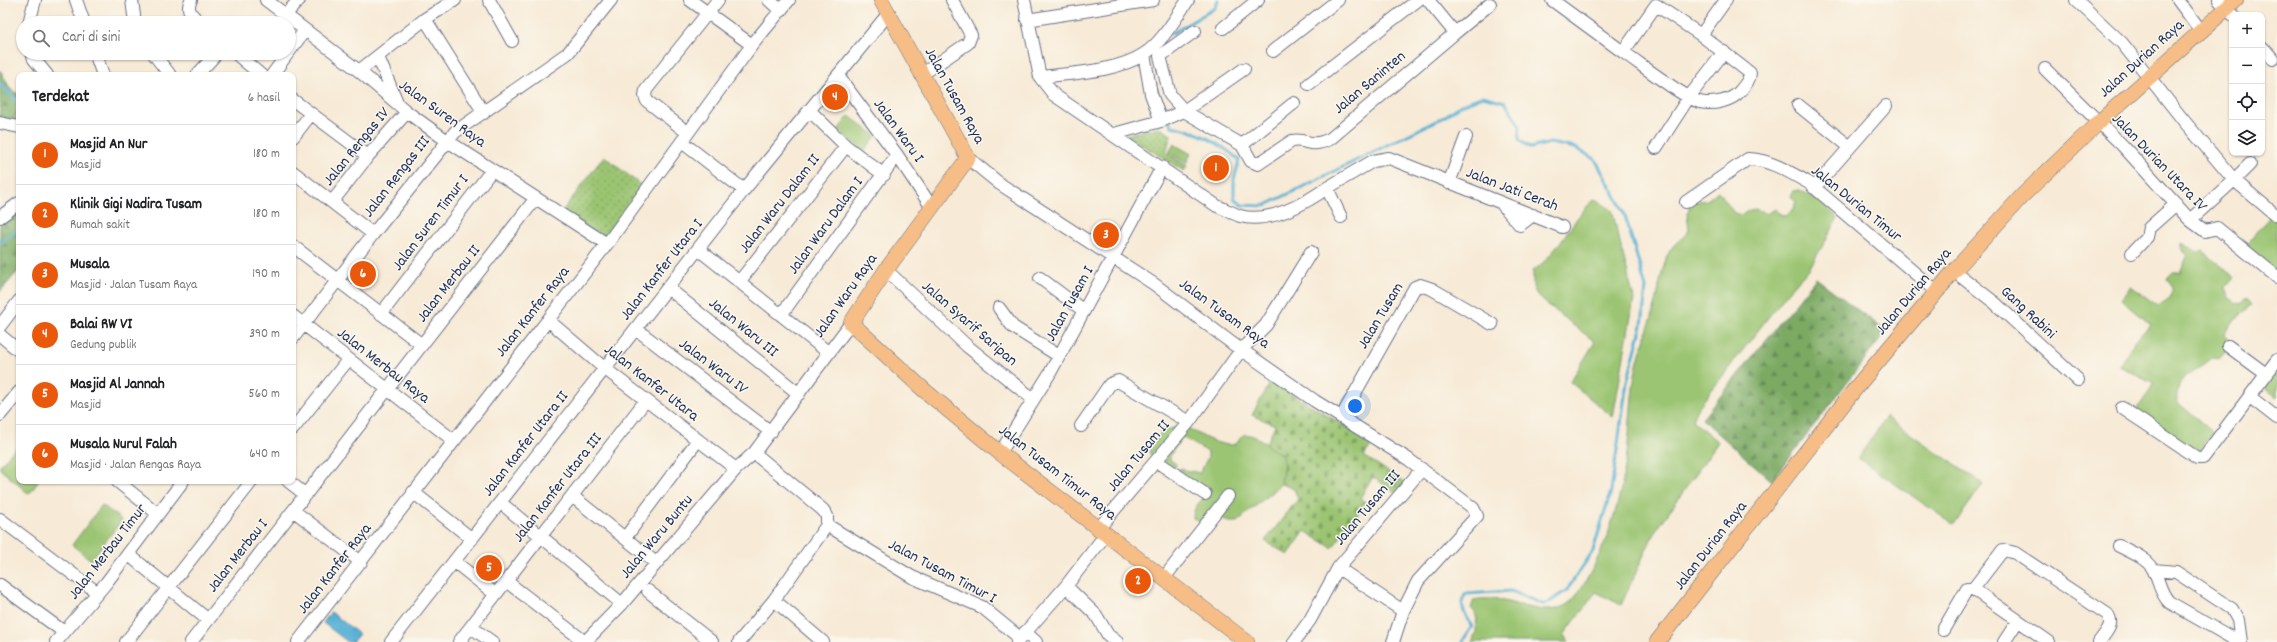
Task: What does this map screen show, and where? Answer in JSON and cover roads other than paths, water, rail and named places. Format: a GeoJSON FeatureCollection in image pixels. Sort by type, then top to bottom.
{"type":"FeatureCollection","features":[{"type":"Feature","properties":{"kind":"main road","name":"Jalan Tusam Raya"},"geometry":{"type":"LineString","coordinates":[[881,0],[968,158]]}},
{"type":"Feature","properties":{"kind":"main road","name":"Jalan Durian Raya"},"geometry":{"type":"LineString","coordinates":[[1657,642],[1698,593],[1859,384],[1954,271],[2022,196],[2149,76],[2229,6]]}},
{"type":"Feature","properties":{"kind":"main road","name":"Jalan Waru Raya"},"geometry":{"type":"LineString","coordinates":[[851,323],[886,270],[968,158]]}},
{"type":"Feature","properties":{"kind":"main road","name":"Jalan Tusam Timur Raya"},"geometry":{"type":"LineString","coordinates":[[851,323],[924,390],[1000,453],[1247,642]]}},
{"type":"Feature","properties":{"kind":"street"},"geometry":{"type":"LineString","coordinates":[[31,16],[35,0]]}},
{"type":"Feature","properties":{"kind":"street"},"geometry":{"type":"LineString","coordinates":[[76,0],[82,16]]}},
{"type":"Feature","properties":{"kind":"street"},"geometry":{"type":"LineString","coordinates":[[132,0],[134,16]]}},
{"type":"Feature","properties":{"kind":"street"},"geometry":{"type":"LineString","coordinates":[[191,0],[188,7],[189,11],[194,16]]}},
{"type":"Feature","properties":{"kind":"street","name":"Jalan Suren Raya"},"geometry":{"type":"LineString","coordinates":[[266,0],[285,15]]}},
{"type":"Feature","properties":{"kind":"street"},"geometry":{"type":"LineString","coordinates":[[285,15],[299,0]]}},
{"type":"Feature","properties":{"kind":"street"},"geometry":{"type":"LineString","coordinates":[[359,71],[425,19],[455,0]]}},
{"type":"Feature","properties":{"kind":"street"},"geometry":{"type":"LineString","coordinates":[[489,0],[512,41]]}},
{"type":"Feature","properties":{"kind":"street","name":"Jalan Rengas III"},"geometry":{"type":"LineString","coordinates":[[303,325],[446,140],[459,128],[484,113],[568,52],[611,0]]}},
{"type":"Feature","properties":{"kind":"street"},"geometry":{"type":"LineString","coordinates":[[690,0],[752,45]]}},
{"type":"Feature","properties":{"kind":"street"},"geometry":{"type":"LineString","coordinates":[[718,0],[646,90],[645,96],[647,101],[685,138],[744,190]]}},
{"type":"Feature","properties":{"kind":"street"},"geometry":{"type":"LineString","coordinates":[[769,0],[781,11]]}},
{"type":"Feature","properties":{"kind":"street","name":"Jalan Kanfer Raya"},"geometry":{"type":"LineString","coordinates":[[298,642],[453,440],[607,244],[752,45],[790,0]]}},
{"type":"Feature","properties":{"kind":"street"},"geometry":{"type":"LineString","coordinates":[[921,75],[968,43],[971,38],[971,35],[952,0]]}},
{"type":"Feature","properties":{"kind":"street"},"geometry":{"type":"LineString","coordinates":[[1024,0],[1040,77],[1122,65],[1144,54],[1166,31],[1188,0]]}},
{"type":"Feature","properties":{"kind":"street"},"geometry":{"type":"LineString","coordinates":[[1027,20],[1153,0]]}},
{"type":"Feature","properties":{"kind":"street"},"geometry":{"type":"LineString","coordinates":[[1223,28],[1258,0]]}},
{"type":"Feature","properties":{"kind":"street"},"geometry":{"type":"LineString","coordinates":[[1273,51],[1338,0]]}},
{"type":"Feature","properties":{"kind":"street"},"geometry":{"type":"LineString","coordinates":[[1309,84],[1418,0]]}},
{"type":"Feature","properties":{"kind":"street"},"geometry":{"type":"LineString","coordinates":[[1428,0],[1455,33]]}},
{"type":"Feature","properties":{"kind":"street"},"geometry":{"type":"LineString","coordinates":[[1552,0],[1623,52],[1689,97],[1707,102],[1730,99],[1736,96],[1750,78],[1750,73],[1724,52],[1655,2],[1623,52]]}},
{"type":"Feature","properties":{"kind":"street"},"geometry":{"type":"LineString","coordinates":[[1701,35],[1726,0]]}},
{"type":"Feature","properties":{"kind":"street"},"geometry":{"type":"LineString","coordinates":[[2076,0],[2112,32],[2149,76],[2184,122],[2234,180],[2277,216]]}},
{"type":"Feature","properties":{"kind":"street"},"geometry":{"type":"LineString","coordinates":[[2178,0],[2201,31]]}},
{"type":"Feature","properties":{"kind":"street","name":"Jalan Saninten"},"geometry":{"type":"LineString","coordinates":[[1242,144],[1255,164],[1264,160],[1292,141],[1297,140],[1318,145],[1330,139],[1490,4]]}},
{"type":"Feature","properties":{"kind":"street","name":"Jalan Kanfer Utara I"},"geometry":{"type":"LineString","coordinates":[[604,368],[744,190],[889,13]]}},
{"type":"Feature","properties":{"kind":"street"},"geometry":{"type":"LineString","coordinates":[[425,19],[484,113]]}},
{"type":"Feature","properties":{"kind":"street","name":"Jalan Suren Raya"},"geometry":{"type":"LineString","coordinates":[[296,23],[359,71],[407,112],[446,140],[607,244]]}},
{"type":"Feature","properties":{"kind":"street"},"geometry":{"type":"LineString","coordinates":[[296,42],[305,30]]}},
{"type":"Feature","properties":{"kind":"street"},"geometry":{"type":"LineString","coordinates":[[1195,31],[1160,56],[1170,95],[1182,112],[1242,144],[1294,103]]}},
{"type":"Feature","properties":{"kind":"street"},"geometry":{"type":"LineString","coordinates":[[2264,48],[2274,59]]}},
{"type":"Feature","properties":{"kind":"street"},"geometry":{"type":"LineString","coordinates":[[1656,148],[1689,97],[1724,52]]}},
{"type":"Feature","properties":{"kind":"street"},"geometry":{"type":"LineString","coordinates":[[1144,54],[1151,94],[1163,121]]}},
{"type":"Feature","properties":{"kind":"street"},"geometry":{"type":"LineString","coordinates":[[378,57],[398,103]]}},
{"type":"Feature","properties":{"kind":"street"},"geometry":{"type":"LineString","coordinates":[[35,60],[45,72]]}},
{"type":"Feature","properties":{"kind":"street"},"geometry":{"type":"LineString","coordinates":[[98,60],[102,72]]}},
{"type":"Feature","properties":{"kind":"street"},"geometry":{"type":"LineString","coordinates":[[158,60],[167,72]]}},
{"type":"Feature","properties":{"kind":"street"},"geometry":{"type":"LineString","coordinates":[[200,72],[211,60]]}},
{"type":"Feature","properties":{"kind":"street"},"geometry":{"type":"LineString","coordinates":[[243,60],[257,72]]}},
{"type":"Feature","properties":{"kind":"street"},"geometry":{"type":"LineString","coordinates":[[274,72],[283,60]]}},
{"type":"Feature","properties":{"kind":"street"},"geometry":{"type":"LineString","coordinates":[[1114,134],[1163,121],[1182,112],[1244,69]]}},
{"type":"Feature","properties":{"kind":"street","name":"Jalan Durian Utara IV"},"geometry":{"type":"LineString","coordinates":[[2045,69],[2123,146],[2190,220],[2205,231],[2217,228],[2277,277]]}},
{"type":"Feature","properties":{"kind":"street","name":"Jalan Waru I"},"geometry":{"type":"LineString","coordinates":[[838,76],[932,206]]}},
{"type":"Feature","properties":{"kind":"street","name":"Jalan Jati Cerah"},"geometry":{"type":"LineString","coordinates":[[1040,77],[1054,95],[1114,134],[1217,206],[1241,216],[1264,218],[1307,201],[1373,161],[1389,158],[1449,184],[1562,227]]}},
{"type":"Feature","properties":{"kind":"street"},"geometry":{"type":"LineString","coordinates":[[296,102],[368,156]]}},
{"type":"Feature","properties":{"kind":"street"},"geometry":{"type":"LineString","coordinates":[[1798,104],[1850,147]]}},
{"type":"Feature","properties":{"kind":"street"},"geometry":{"type":"LineString","coordinates":[[1814,188],[1886,106]]}},
{"type":"Feature","properties":{"kind":"street"},"geometry":{"type":"LineString","coordinates":[[809,110],[846,146],[884,175]]}},
{"type":"Feature","properties":{"kind":"street","name":"Jalan Rengas IV"},"geometry":{"type":"LineString","coordinates":[[332,202],[368,156],[407,112]]}},
{"type":"Feature","properties":{"kind":"street"},"geometry":{"type":"LineString","coordinates":[[296,133],[311,114]]}},
{"type":"Feature","properties":{"kind":"street"},"geometry":{"type":"LineString","coordinates":[[0,123],[16,126]]}},
{"type":"Feature","properties":{"kind":"street","name":"Jalan Jati Cerah"},"geometry":{"type":"LineString","coordinates":[[1449,184],[1466,137]]}},
{"type":"Feature","properties":{"kind":"street","name":"Jalan Waru Dalam II"},"geometry":{"type":"LineString","coordinates":[[739,282],[846,146]]}},
{"type":"Feature","properties":{"kind":"street","name":"Jalan Waru Dalam I"},"geometry":{"type":"LineString","coordinates":[[781,315],[884,175],[896,155]]}},
{"type":"Feature","properties":{"kind":"street","name":"Jalan Tusam Raya"},"geometry":{"type":"LineString","coordinates":[[968,158],[1000,184],[1113,259],[1154,284],[1241,350],[1422,469],[1474,508],[1477,516],[1418,581],[1403,611],[1393,642]]}},
{"type":"Feature","properties":{"kind":"street","name":"Jalan Durian Timur"},"geometry":{"type":"LineString","coordinates":[[1686,202],[1748,159],[1757,159],[1790,172],[1814,188],[1937,292]]}},
{"type":"Feature","properties":{"kind":"street"},"geometry":{"type":"LineString","coordinates":[[2190,220],[2250,164]]}},
{"type":"Feature","properties":{"kind":"street","name":"Jalan Tusam I"},"geometry":{"type":"LineString","coordinates":[[1000,453],[1060,356],[1162,167]]}},
{"type":"Feature","properties":{"kind":"street","name":"Jalan Suren Timur I"},"geometry":{"type":"LineString","coordinates":[[381,314],[492,170]]}},
{"type":"Feature","properties":{"kind":"street"},"geometry":{"type":"LineString","coordinates":[[296,174],[373,234]]}},
{"type":"Feature","properties":{"kind":"street"},"geometry":{"type":"LineString","coordinates":[[1327,188],[1341,218]]}},
{"type":"Feature","properties":{"kind":"street","name":"Jalan Merbau II"},"geometry":{"type":"LineString","coordinates":[[387,390],[536,198]]}},
{"type":"Feature","properties":{"kind":"street"},"geometry":{"type":"LineString","coordinates":[[2132,253],[2147,237],[2149,228],[2176,204]]}},
{"type":"Feature","properties":{"kind":"street"},"geometry":{"type":"LineString","coordinates":[[0,217],[16,205]]}},
{"type":"Feature","properties":{"kind":"street"},"geometry":{"type":"LineString","coordinates":[[296,248],[422,345]]}},
{"type":"Feature","properties":{"kind":"street"},"geometry":{"type":"LineString","coordinates":[[698,249],[829,353]]}},
{"type":"Feature","properties":{"kind":"street","name":"Jalan Tusam II"},"geometry":{"type":"LineString","coordinates":[[1102,532],[1156,461],[1189,422],[1241,350],[1266,325],[1311,252]]}},
{"type":"Feature","properties":{"kind":"street","name":"Jalan Syarif Saripan"},"geometry":{"type":"LineString","coordinates":[[886,270],[967,346],[1033,399]]}},
{"type":"Feature","properties":{"kind":"street","name":"Gang Rabini"},"geometry":{"type":"LineString","coordinates":[[1954,271],[1995,303],[2078,380]]}},
{"type":"Feature","properties":{"kind":"street"},"geometry":{"type":"LineString","coordinates":[[1040,278],[1084,310]]}},
{"type":"Feature","properties":{"kind":"street","name":"Jalan Tusam"},"geometry":{"type":"LineString","coordinates":[[1342,416],[1415,287],[1420,285],[1432,289],[1492,324]]}},
{"type":"Feature","properties":{"kind":"street","name":"Jalan Waru III"},"geometry":{"type":"LineString","coordinates":[[668,288],[799,394]]}},
{"type":"Feature","properties":{"kind":"street"},"geometry":{"type":"LineString","coordinates":[[0,326],[16,305]]}},
{"type":"Feature","properties":{"kind":"street"},"geometry":{"type":"LineString","coordinates":[[1000,308],[1013,327],[1060,356]]}},
{"type":"Feature","properties":{"kind":"street","name":"Jalan Merbau Raya"},"geometry":{"type":"LineString","coordinates":[[296,319],[453,440]]}},
{"type":"Feature","properties":{"kind":"street","name":"Jalan Kanfer Utara"},"geometry":{"type":"LineString","coordinates":[[548,320],[604,368],[736,469]]}},
{"type":"Feature","properties":{"kind":"street","name":"Jalan Waru Raya"},"geometry":{"type":"LineString","coordinates":[[754,454],[851,323]]}},
{"type":"Feature","properties":{"kind":"street"},"geometry":{"type":"LineString","coordinates":[[296,334],[303,325]]}},
{"type":"Feature","properties":{"kind":"street","name":"Jalan Waru IV"},"geometry":{"type":"LineString","coordinates":[[636,329],[771,432]]}},
{"type":"Feature","properties":{"kind":"street"},"geometry":{"type":"LineString","coordinates":[[0,335],[16,348]]}},
{"type":"Feature","properties":{"kind":"street"},"geometry":{"type":"LineString","coordinates":[[2228,346],[2266,374]]}},
{"type":"Feature","properties":{"kind":"street"},"geometry":{"type":"LineString","coordinates":[[296,425],[348,360]]}},
{"type":"Feature","properties":{"kind":"street"},"geometry":{"type":"LineString","coordinates":[[2122,408],[2197,458],[2203,458],[2277,360]]}},
{"type":"Feature","properties":{"kind":"street","name":"Jalan Kanfer Utara II"},"geometry":{"type":"LineString","coordinates":[[391,642],[501,503],[604,368]]}},
{"type":"Feature","properties":{"kind":"street","name":"Jalan Tusam II"},"geometry":{"type":"LineString","coordinates":[[1081,426],[1110,384],[1118,381],[1189,422]]}},
{"type":"Feature","properties":{"kind":"street","name":"Jalan Merbau I"},"geometry":{"type":"LineString","coordinates":[[191,642],[387,390]]}},
{"type":"Feature","properties":{"kind":"street"},"geometry":{"type":"LineString","coordinates":[[2250,397],[2277,418]]}},
{"type":"Feature","properties":{"kind":"street","name":"Jalan Kanfer Utara III"},"geometry":{"type":"LineString","coordinates":[[459,642],[646,400]]}},
{"type":"Feature","properties":{"kind":"street"},"geometry":{"type":"LineString","coordinates":[[0,415],[16,401]]}},
{"type":"Feature","properties":{"kind":"street"},"geometry":{"type":"LineString","coordinates":[[625,538],[698,440]]}},
{"type":"Feature","properties":{"kind":"street"},"geometry":{"type":"LineString","coordinates":[[739,642],[774,600],[827,525],[827,516],[823,510],[754,454]]}},
{"type":"Feature","properties":{"kind":"street","name":"Jalan Waru Buntu"},"geometry":{"type":"LineString","coordinates":[[585,642],[622,604],[736,469],[754,454]]}},
{"type":"Feature","properties":{"kind":"street"},"geometry":{"type":"LineString","coordinates":[[1156,461],[1205,494]]}},
{"type":"Feature","properties":{"kind":"street","name":"Jalan Tusam III"},"geometry":{"type":"LineString","coordinates":[[1294,642],[1310,620],[1338,568],[1422,469]]}},
{"type":"Feature","properties":{"kind":"street"},"geometry":{"type":"LineString","coordinates":[[121,484],[158,514]]}},
{"type":"Feature","properties":{"kind":"street","name":"Jalan Merbau Timur"},"geometry":{"type":"LineString","coordinates":[[56,642],[98,593],[181,484]]}},
{"type":"Feature","properties":{"kind":"street"},"geometry":{"type":"LineString","coordinates":[[126,642],[250,484]]}},
{"type":"Feature","properties":{"kind":"street"},"geometry":{"type":"LineString","coordinates":[[292,484],[306,495]]}},
{"type":"Feature","properties":{"kind":"street"},"geometry":{"type":"LineString","coordinates":[[413,492],[472,539]]}},
{"type":"Feature","properties":{"kind":"street"},"geometry":{"type":"LineString","coordinates":[[572,496],[656,563]]}},
{"type":"Feature","properties":{"kind":"street"},"geometry":{"type":"LineString","coordinates":[[1164,578],[1228,496]]}},
{"type":"Feature","properties":{"kind":"street"},"geometry":{"type":"LineString","coordinates":[[501,503],[622,604]]}},
{"type":"Feature","properties":{"kind":"street"},"geometry":{"type":"LineString","coordinates":[[294,511],[360,562]]}},
{"type":"Feature","properties":{"kind":"street"},"geometry":{"type":"LineString","coordinates":[[0,519],[98,593]]}},
{"type":"Feature","properties":{"kind":"street","name":"Jalan Tusam Timur I"},"geometry":{"type":"LineString","coordinates":[[827,525],[912,577],[982,607],[1020,638],[1036,642]]}},
{"type":"Feature","properties":{"kind":"street"},"geometry":{"type":"LineString","coordinates":[[1020,638],[1066,586],[1102,532]]}},
{"type":"Feature","properties":{"kind":"street"},"geometry":{"type":"LineString","coordinates":[[2119,546],[2144,560],[2154,570],[2160,590],[2169,602],[2240,642]]}},
{"type":"Feature","properties":{"kind":"street"},"geometry":{"type":"LineString","coordinates":[[1973,589],[2003,550],[2015,553],[2107,614],[2111,619],[2111,624],[2099,642]]}},
{"type":"Feature","properties":{"kind":"street","name":"Jalan Merbau I"},"geometry":{"type":"LineString","coordinates":[[128,554],[170,587],[208,620]]}},
{"type":"Feature","properties":{"kind":"street"},"geometry":{"type":"LineString","coordinates":[[455,562],[495,594]]}},
{"type":"Feature","properties":{"kind":"street","name":"Jalan Tusam III"},"geometry":{"type":"LineString","coordinates":[[1338,568],[1403,611]]}},
{"type":"Feature","properties":{"kind":"street"},"geometry":{"type":"LineString","coordinates":[[2154,570],[2176,572],[2232,609],[2238,620],[2240,642]]}},
{"type":"Feature","properties":{"kind":"street"},"geometry":{"type":"LineString","coordinates":[[506,581],[585,642]]}},
{"type":"Feature","properties":{"kind":"street"},"geometry":{"type":"LineString","coordinates":[[0,585],[64,632]]}},
{"type":"Feature","properties":{"kind":"street"},"geometry":{"type":"LineString","coordinates":[[1066,586],[1096,615],[1108,635],[1117,642]]}},
{"type":"Feature","properties":{"kind":"street"},"geometry":{"type":"LineString","coordinates":[[1943,630],[1967,589],[1973,589],[2017,622],[2049,642]]}},
{"type":"Feature","properties":{"kind":"street"},"geometry":{"type":"LineString","coordinates":[[648,591],[712,642]]}},
{"type":"Feature","properties":{"kind":"street"},"geometry":{"type":"LineString","coordinates":[[774,600],[823,642]]}},
{"type":"Feature","properties":{"kind":"street"},"geometry":{"type":"LineString","coordinates":[[2004,642],[2017,622]]}},
{"type":"Feature","properties":{"kind":"street"},"geometry":{"type":"LineString","coordinates":[[471,627],[492,642]]}},
{"type":"Feature","properties":{"kind":"water"},"geometry":{"type":"Polygon","coordinates":[[[331,612],[359,634],[352,642],[348,642],[323,623],[331,612]]]}},
{"type":"Feature","properties":{"kind":"waterway"},"geometry":{"type":"LineString","coordinates":[[1171,34],[1215,8],[1218,0]]}},
{"type":"Feature","properties":{"kind":"waterway"},"geometry":{"type":"LineString","coordinates":[[0,83],[16,101]]}},
{"type":"Feature","properties":{"kind":"waterway"},"geometry":{"type":"LineString","coordinates":[[1156,89],[1167,115]]}},
{"type":"Feature","properties":{"kind":"waterway"},"geometry":{"type":"LineString","coordinates":[[1169,120],[1172,126],[1208,138],[1239,160],[1234,180],[1234,198],[1242,205],[1264,206],[1444,117],[1461,105],[1483,96],[1505,102],[1520,126],[1519,140],[1531,148],[1550,143],[1575,148],[1595,159],[1624,212],[1646,288],[1642,325],[1627,382],[1611,491],[1593,551],[1567,590],[1545,605],[1511,591],[1466,594],[1463,598],[1462,606],[1472,626],[1462,642]]}},
{"type":"Feature","properties":{"kind":"waterway"},"geometry":{"type":"LineString","coordinates":[[0,242],[16,232]]}},
{"type":"Feature","properties":{"kind":"place","name":"Balai RW VI"},"geometry":{"type":"Point","coordinates":[835,97]}},
{"type":"Feature","properties":{"kind":"place","name":"Masjid An Nur"},"geometry":{"type":"Point","coordinates":[1216,168]}},
{"type":"Feature","properties":{"kind":"place","name":"Musala"},"geometry":{"type":"Point","coordinates":[1106,235]}},
{"type":"Feature","properties":{"kind":"place","name":"Musala Nurul Falah"},"geometry":{"type":"Point","coordinates":[363,274]}},
{"type":"Feature","properties":{"kind":"place","name":"Masjid Al Jannah"},"geometry":{"type":"Point","coordinates":[489,568]}},
{"type":"Feature","properties":{"kind":"place","name":"Klinik Gigi Nadira Tusam"},"geometry":{"type":"Point","coordinates":[1138,581]}}]}
